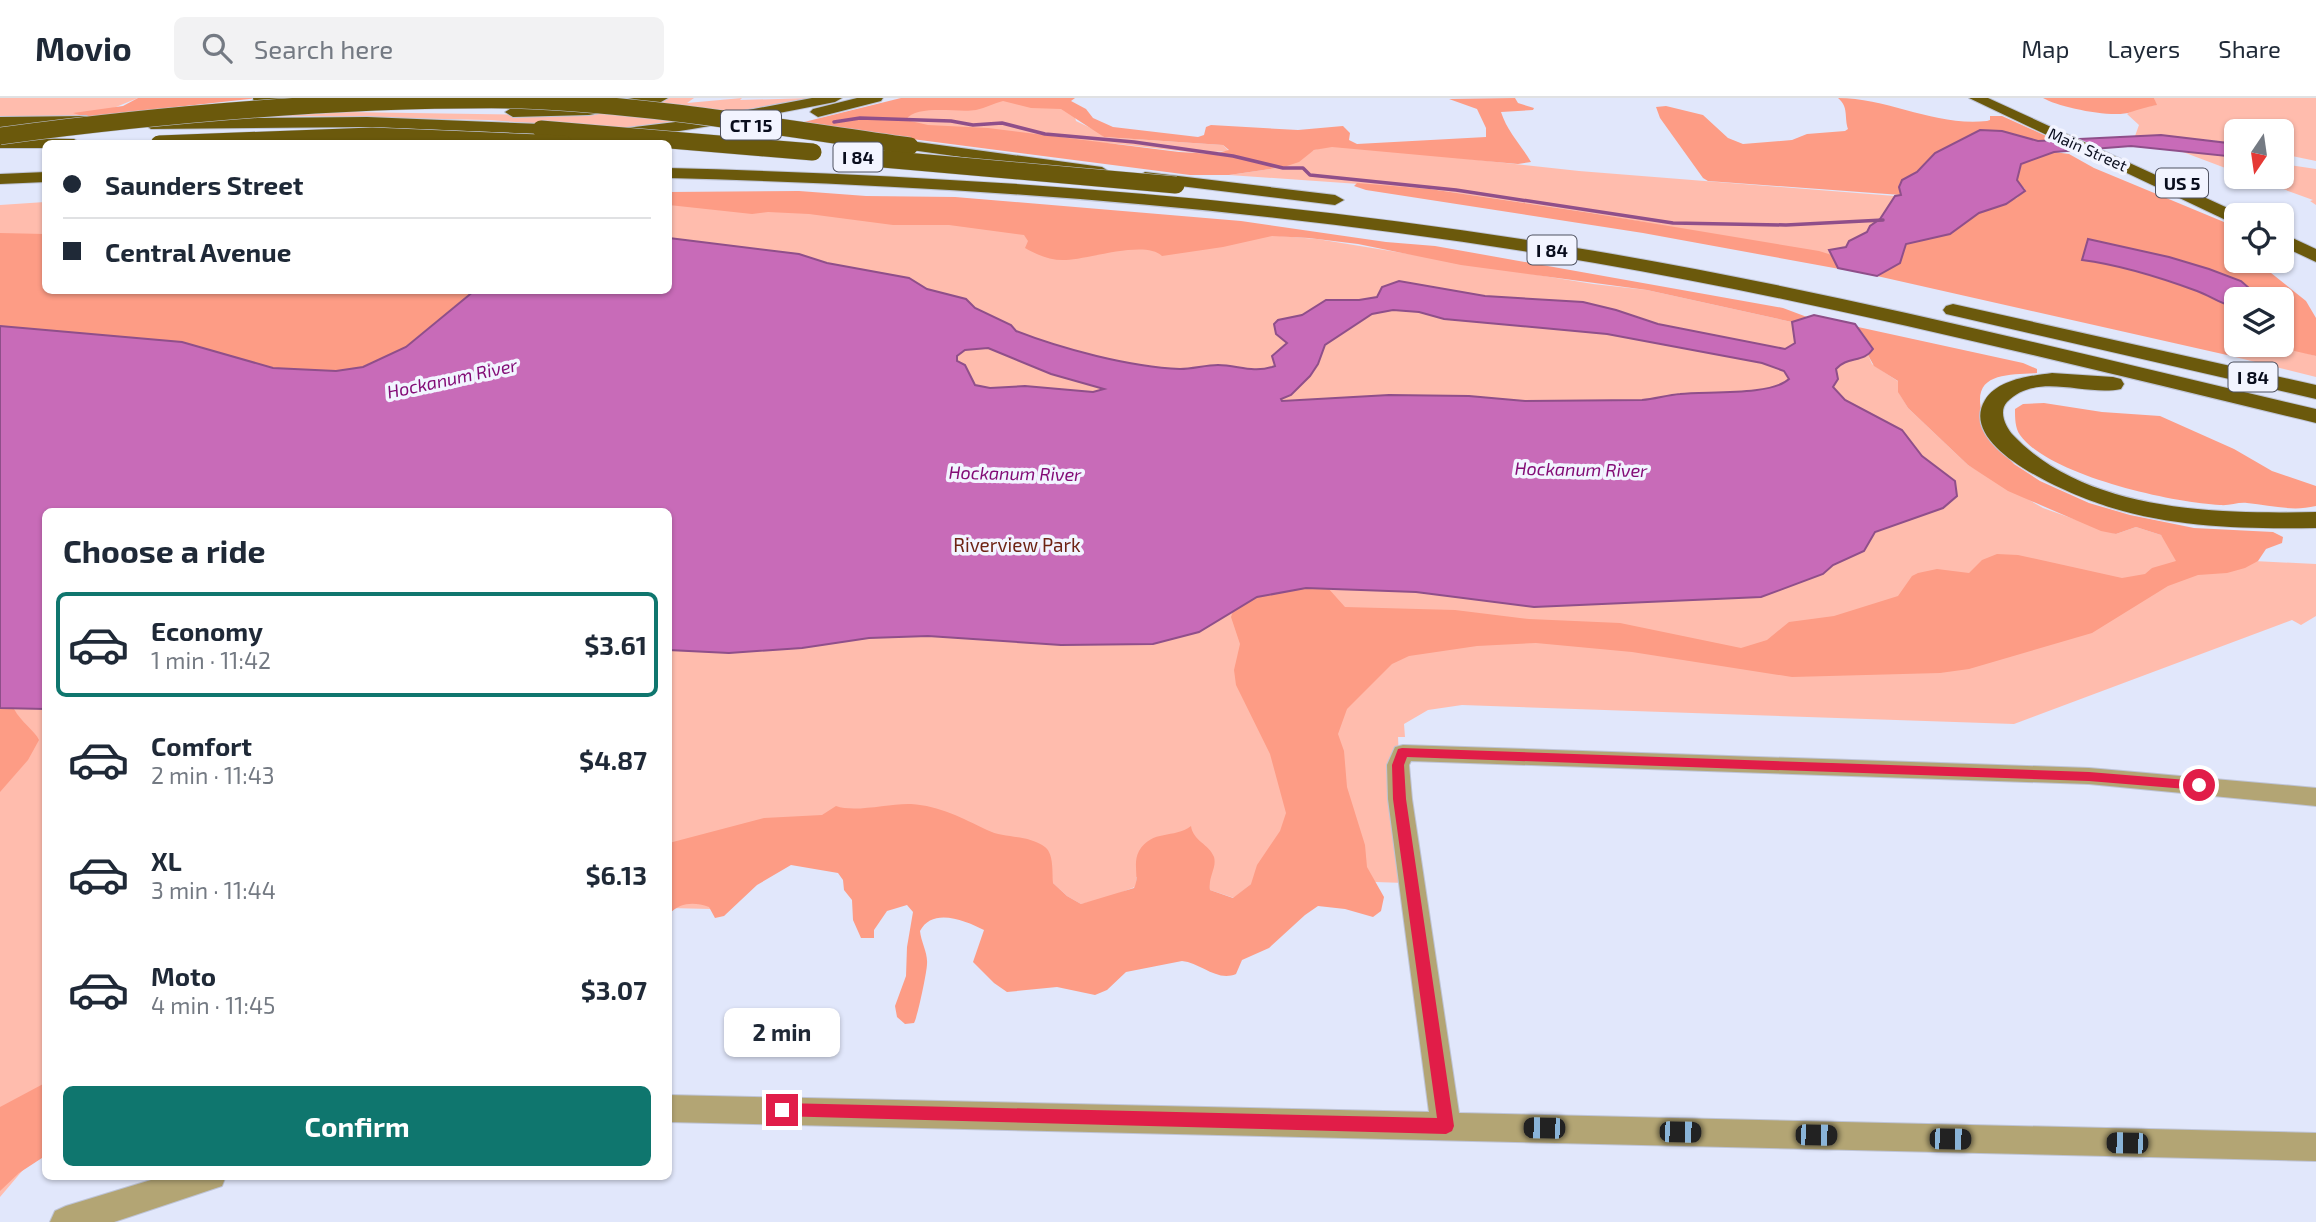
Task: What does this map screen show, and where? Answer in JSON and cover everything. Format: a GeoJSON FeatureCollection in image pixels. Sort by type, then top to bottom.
{"type":"FeatureCollection","features":[{"type":"Feature","properties":{"kind":"highway"},"geometry":{"type":"LineString","coordinates":[[0,137],[255,106],[280,98]]}},
{"type":"Feature","properties":{"kind":"highway"},"geometry":{"type":"LineString","coordinates":[[0,137],[75,125],[190,112],[313,102],[418,98],[528,100],[654,112],[1177,183]]}},
{"type":"Feature","properties":{"kind":"highway"},"geometry":{"type":"LineString","coordinates":[[75,125],[255,106],[348,110],[559,112],[609,108],[661,98]]}},
{"type":"Feature","properties":{"kind":"highway","name":"CT 15"},"geometry":{"type":"LineString","coordinates":[[538,136],[699,124],[835,98]]}},
{"type":"Feature","properties":{"kind":"highway","name":"CT 15"},"geometry":{"type":"LineString","coordinates":[[650,140],[748,125],[876,98]]}},
{"type":"Feature","properties":{"kind":"highway","name":"Main Street"},"geometry":{"type":"LineString","coordinates":[[1976,98],[2074,138]]}},
{"type":"Feature","properties":{"kind":"highway","name":"Main Street"},"geometry":{"type":"LineString","coordinates":[[1996,98],[2224,212]]}},
{"type":"Feature","properties":{"kind":"highway"},"geometry":{"type":"LineString","coordinates":[[0,122],[195,123]]}},
{"type":"Feature","properties":{"kind":"highway","name":"I 84"},"geometry":{"type":"LineString","coordinates":[[0,137],[195,123],[367,122],[604,140]]}},
{"type":"Feature","properties":{"kind":"highway"},"geometry":{"type":"LineString","coordinates":[[258,140],[358,136],[505,140]]}},
{"type":"Feature","properties":{"kind":"highway"},"geometry":{"type":"LineString","coordinates":[[0,137],[42,141]]}},
{"type":"Feature","properties":{"kind":"highway","name":"I 84"},"geometry":{"type":"LineString","coordinates":[[672,144],[834,154]]}},
{"type":"Feature","properties":{"kind":"highway"},"geometry":{"type":"LineString","coordinates":[[0,155],[42,152]]}},
{"type":"Feature","properties":{"kind":"highway"},"geometry":{"type":"LineString","coordinates":[[672,152],[857,162],[1282,213]]}},
{"type":"Feature","properties":{"kind":"highway","name":"Main Street"},"geometry":{"type":"LineString","coordinates":[[2104,152],[2224,203]]}},
{"type":"Feature","properties":{"kind":"highway","name":"I 84"},"geometry":{"type":"LineString","coordinates":[[857,162],[1177,183],[1346,202],[1532,229],[1739,266],[2316,392]]}},
{"type":"Feature","properties":{"kind":"highway","name":"I 84"},"geometry":{"type":"LineString","coordinates":[[672,173],[910,181],[1282,213],[1499,242],[1703,277],[1888,316],[2316,417]]}},
{"type":"Feature","properties":{"kind":"highway"},"geometry":{"type":"LineString","coordinates":[[0,181],[42,179]]}},
{"type":"Feature","properties":{"kind":"highway"},"geometry":{"type":"LineString","coordinates":[[672,179],[910,181]]}},
{"type":"Feature","properties":{"kind":"highway"},"geometry":{"type":"LineString","coordinates":[[0,192],[42,190]]}},
{"type":"Feature","properties":{"kind":"highway"},"geometry":{"type":"LineString","coordinates":[[2294,235],[2316,246]]}},
{"type":"Feature","properties":{"kind":"highway"},"geometry":{"type":"LineString","coordinates":[[2294,245],[2316,256]]}},
{"type":"Feature","properties":{"kind":"highway"},"geometry":{"type":"LineString","coordinates":[[2316,417],[2078,381],[2041,382],[2015,388],[1998,399],[1992,414],[1997,432],[2015,452],[2044,472],[2096,494],[2135,506],[2195,516],[2261,521],[2316,520]]}},
{"type":"Feature","properties":{"kind":"street"},"geometry":{"type":"LineString","coordinates":[[1446,1126],[1400,799],[1398,765],[1402,752],[2089,776],[2316,797]]}},
{"type":"Feature","properties":{"kind":"street"},"geometry":{"type":"LineString","coordinates":[[672,1108],[2316,1147]]}},
{"type":"Feature","properties":{"kind":"street"},"geometry":{"type":"LineString","coordinates":[[66,1222],[198,1180]]}},
{"type":"Feature","properties":{"kind":"green space"},"geometry":{"type":"Polygon","coordinates":[[[0,98],[138,98],[89,118],[0,119],[0,98]]]}},
{"type":"Feature","properties":{"kind":"green space"},"geometry":{"type":"Polygon","coordinates":[[[670,98],[694,98],[687,103],[742,98],[740,100],[811,98],[717,117],[632,106],[670,98]]]}},
{"type":"Feature","properties":{"kind":"green space"},"geometry":{"type":"Polygon","coordinates":[[[973,98],[1070,98],[1076,121],[1104,137],[1223,145],[1229,151],[1197,153],[1118,144],[819,126],[973,98]]]}},
{"type":"Feature","properties":{"kind":"green space"},"geometry":{"type":"Polygon","coordinates":[[[2154,98],[2316,98],[2316,161],[2294,156],[2294,119],[2224,119],[2224,142],[2135,136],[2139,125],[2127,114],[2137,108],[2156,105],[2154,98]]]}},
{"type":"Feature","properties":{"kind":"green space"},"geometry":{"type":"Polygon","coordinates":[[[345,112],[537,115],[596,112],[698,120],[628,130],[488,120],[309,116],[200,118],[345,112]]]}},
{"type":"Feature","properties":{"kind":"green space"},"geometry":{"type":"Polygon","coordinates":[[[1325,147],[1362,147],[1579,171],[1895,196],[1880,219],[1870,226],[1867,232],[1850,241],[1846,247],[1830,250],[1832,255],[1591,213],[1430,189],[1229,175],[1284,167],[1314,150],[1325,147]]]}},
{"type":"Feature","properties":{"kind":"green space"},"geometry":{"type":"Polygon","coordinates":[[[2175,149],[2224,155],[2224,167],[2175,149]]]}},
{"type":"Feature","properties":{"kind":"green space"},"geometry":{"type":"Polygon","coordinates":[[[2294,166],[2316,169],[2316,205],[2310,201],[2313,200],[2283,189],[2294,189],[2294,166]]]}},
{"type":"Feature","properties":{"kind":"green space","name":"Riverview Park"},"geometry":{"type":"Polygon","coordinates":[[[672,192],[741,193],[1317,239],[1593,284],[1647,290],[1792,322],[1792,325],[1852,359],[1868,355],[1872,364],[1899,382],[1899,393],[1908,408],[1968,465],[2043,508],[2116,534],[2136,527],[2161,535],[2169,545],[2234,560],[2316,564],[2316,616],[2301,625],[2292,620],[2014,724],[1462,705],[1428,710],[1404,724],[1405,737],[1398,737],[1405,883],[1346,881],[1251,884],[1234,898],[1210,890],[1208,878],[1136,877],[1136,886],[1133,888],[1081,904],[1053,883],[735,841],[711,909],[672,908],[672,508],[42,508],[42,1148],[0,1197],[0,205],[42,202],[42,294],[672,294],[672,192]]]}},
{"type":"Feature","properties":{"kind":"green space"},"geometry":{"type":"Polygon","coordinates":[[[2294,350],[2316,356],[2316,377],[2235,357],[2294,357],[2294,350]]]}},
{"type":"Feature","properties":{"kind":"shaded area"},"geometry":{"type":"Polygon","coordinates":[[[138,98],[258,98],[86,117],[73,113],[123,106],[138,98]]]}},
{"type":"Feature","properties":{"kind":"shaded area"},"geometry":{"type":"Polygon","coordinates":[[[901,98],[1075,98],[1071,101],[1086,109],[1093,118],[1113,127],[1198,137],[1204,135],[1206,127],[1211,125],[1298,130],[1343,126],[1350,133],[1349,140],[1357,144],[1486,137],[1486,128],[1477,109],[1449,99],[1515,98],[1518,103],[1534,108],[1501,112],[1510,132],[1531,162],[1518,164],[1332,147],[1314,150],[1299,162],[1284,167],[1229,175],[1190,175],[796,124],[901,98]],[[1003,101],[976,110],[919,112],[906,120],[928,125],[988,128],[1179,152],[1214,154],[1229,150],[1223,145],[1104,137],[1061,109],[1031,108],[1003,101]]]}},
{"type":"Feature","properties":{"kind":"shaded area"},"geometry":{"type":"Polygon","coordinates":[[[1838,98],[1876,102],[1949,120],[1987,121],[1990,116],[2002,116],[2053,139],[2038,141],[2002,131],[1980,130],[1935,153],[1917,172],[1899,184],[1901,195],[1708,181],[1703,178],[1660,118],[1656,107],[1666,106],[1703,115],[1728,138],[1743,144],[1792,140],[1807,134],[1845,131],[1848,129],[1845,109],[1838,98]]]}},
{"type":"Feature","properties":{"kind":"shaded area"},"geometry":{"type":"Polygon","coordinates":[[[2043,98],[2154,98],[2157,105],[2123,114],[2112,114],[2073,108],[2043,98]]]}},
{"type":"Feature","properties":{"kind":"shaded area"},"geometry":{"type":"Polygon","coordinates":[[[2054,152],[2069,154],[2094,168],[2224,222],[2224,273],[2271,273],[2288,287],[2224,287],[2224,354],[1877,276],[1900,263],[1906,244],[1950,234],[1979,213],[2017,198],[2025,189],[2017,181],[2021,164],[2054,152]]]}},
{"type":"Feature","properties":{"kind":"shaded area"},"geometry":{"type":"Polygon","coordinates":[[[1357,183],[1430,189],[1819,251],[1832,255],[1838,268],[1845,270],[1643,233],[1366,190],[1354,186],[1357,183]]]}},
{"type":"Feature","properties":{"kind":"shaded area"},"geometry":{"type":"Polygon","coordinates":[[[799,191],[866,196],[955,197],[1241,221],[1386,242],[1435,246],[1783,308],[1807,317],[1792,322],[1647,290],[1461,265],[1358,244],[1309,238],[1272,236],[1162,256],[1154,252],[1130,250],[1061,260],[1045,257],[1025,248],[1028,241],[1024,235],[949,225],[893,225],[809,214],[752,214],[672,205],[672,192],[799,191]]]}},
{"type":"Feature","properties":{"kind":"shaded area"},"geometry":{"type":"Polygon","coordinates":[[[0,233],[42,234],[42,294],[470,294],[406,347],[363,367],[336,371],[273,368],[182,342],[0,326],[0,233]]]}},
{"type":"Feature","properties":{"kind":"shaded area"},"geometry":{"type":"Polygon","coordinates":[[[2294,291],[2306,301],[2316,318],[2316,356],[2294,351],[2294,291]]]}},
{"type":"Feature","properties":{"kind":"shaded area"},"geometry":{"type":"Polygon","coordinates":[[[1858,327],[2023,363],[2037,369],[2037,373],[1994,378],[1982,390],[1982,413],[2005,454],[2014,464],[2040,481],[2089,503],[2130,515],[2194,528],[2273,532],[2283,537],[2282,543],[2266,549],[2258,561],[2245,568],[2227,573],[2198,575],[2168,586],[2092,633],[1969,669],[1940,673],[1792,677],[1632,652],[1536,643],[1477,646],[1409,656],[1392,664],[1347,709],[1338,734],[1344,751],[1347,787],[1365,845],[1367,867],[1384,897],[1381,911],[1373,917],[1345,909],[1318,906],[1269,948],[1242,960],[1236,974],[1229,976],[1222,976],[1182,961],[1126,972],[1107,990],[1095,995],[1057,987],[1007,992],[973,962],[984,930],[959,920],[932,919],[920,931],[927,960],[919,1005],[914,1023],[905,1024],[897,1017],[895,1006],[906,976],[907,947],[913,912],[907,905],[887,911],[874,930],[874,938],[861,938],[853,920],[852,900],[844,890],[843,880],[838,873],[791,865],[757,885],[724,916],[715,918],[709,907],[698,904],[683,905],[672,912],[672,842],[764,818],[822,815],[836,806],[863,808],[903,804],[941,810],[994,833],[1038,843],[1050,854],[1053,883],[1081,904],[1134,888],[1137,856],[1144,844],[1191,826],[1192,831],[1214,857],[1210,890],[1233,898],[1251,884],[1257,865],[1280,831],[1286,813],[1270,754],[1236,685],[1234,670],[1240,644],[1231,617],[1233,611],[1257,597],[1306,588],[1328,588],[1345,607],[1455,610],[1529,619],[1620,623],[1741,648],[1767,640],[1789,622],[1834,616],[1898,596],[1912,576],[1918,573],[1937,569],[1969,573],[1982,560],[1997,554],[2018,555],[2122,578],[2145,574],[2152,568],[2176,561],[2161,535],[2136,527],[2116,534],[2101,531],[2008,491],[1968,465],[1908,408],[1898,392],[1898,381],[1874,366],[1868,355],[1873,348],[1858,327]]]}},
{"type":"Feature","properties":{"kind":"shaded area"},"geometry":{"type":"Polygon","coordinates":[[[2044,403],[2102,412],[2160,416],[2234,449],[2272,471],[2316,486],[2316,506],[2290,508],[2247,503],[2199,503],[2143,493],[2083,474],[2056,463],[2035,449],[2018,432],[2015,409],[2023,404],[2044,403]]]}},
{"type":"Feature","properties":{"kind":"shaded area"},"geometry":{"type":"Polygon","coordinates":[[[0,708],[14,709],[39,740],[28,760],[0,792],[0,708]]]}},
{"type":"Feature","properties":{"kind":"shaded area"},"geometry":{"type":"Polygon","coordinates":[[[42,1085],[42,1158],[19,1173],[0,1191],[0,1107],[42,1085]]]}},
{"type":"Feature","properties":{"kind":"water"},"geometry":{"type":"Polygon","coordinates":[[[1980,130],[2002,131],[2038,141],[2161,135],[2224,143],[2224,156],[2131,146],[2054,152],[2021,164],[2017,180],[2025,191],[2006,204],[1979,213],[1950,234],[1906,244],[1900,263],[1877,276],[1838,268],[1829,250],[1846,247],[1849,241],[1867,232],[1870,226],[1880,219],[1895,196],[1901,195],[1899,187],[1902,180],[1917,172],[1935,153],[1980,130]]]}},
{"type":"Feature","properties":{"kind":"water","name":"Hockanum River"},"geometry":{"type":"Polygon","coordinates":[[[672,238],[799,254],[827,263],[909,278],[927,289],[966,299],[975,308],[1011,325],[1016,331],[1096,356],[1160,368],[1218,365],[1265,369],[1275,366],[1272,356],[1287,343],[1276,334],[1274,324],[1278,320],[1302,315],[1326,300],[1377,297],[1382,287],[1399,281],[1485,296],[1583,302],[1658,324],[1785,349],[1795,343],[1792,322],[1814,315],[1855,324],[1873,349],[1865,356],[1840,365],[1836,369],[1838,379],[1833,387],[1845,400],[1902,430],[1922,456],[1955,481],[1957,496],[1943,508],[1875,532],[1864,551],[1833,565],[1823,574],[1761,597],[1534,607],[1416,592],[1306,588],[1257,597],[1199,632],[1153,644],[1061,645],[928,636],[869,638],[802,648],[729,653],[672,650],[672,508],[42,508],[42,709],[0,708],[0,326],[182,342],[273,368],[336,371],[363,367],[406,347],[470,294],[672,294],[672,238]],[[1393,310],[1372,314],[1325,345],[1310,376],[1291,395],[1281,399],[1282,401],[1389,395],[1469,396],[1525,401],[1642,400],[1680,394],[1768,388],[1789,379],[1784,371],[1762,363],[1607,334],[1444,319],[1419,312],[1393,310]],[[988,348],[965,350],[957,356],[957,361],[965,365],[975,385],[990,388],[1025,386],[1093,392],[1104,389],[1051,374],[988,348]]]}},
{"type":"Feature","properties":{"kind":"water"},"geometry":{"type":"Polygon","coordinates":[[[2088,239],[2209,269],[2241,281],[2248,287],[2224,287],[2224,303],[2154,276],[2082,260],[2088,239]]]}},
{"type":"Feature","properties":{"kind":"waterway"},"geometry":{"type":"LineString","coordinates":[[834,122],[860,118],[951,121],[973,125],[1002,123],[1045,134],[1134,142],[1233,156],[1283,168],[1303,168],[1310,175],[1456,190],[1673,223],[1786,225],[1883,220]]}},
{"type":"Feature","properties":{"kind":"route"},"geometry":{"type":"LineString","coordinates":[[782,1110],[1446,1126],[1400,799],[1398,765],[1402,752],[2089,776],[2199,785]]}}]}
